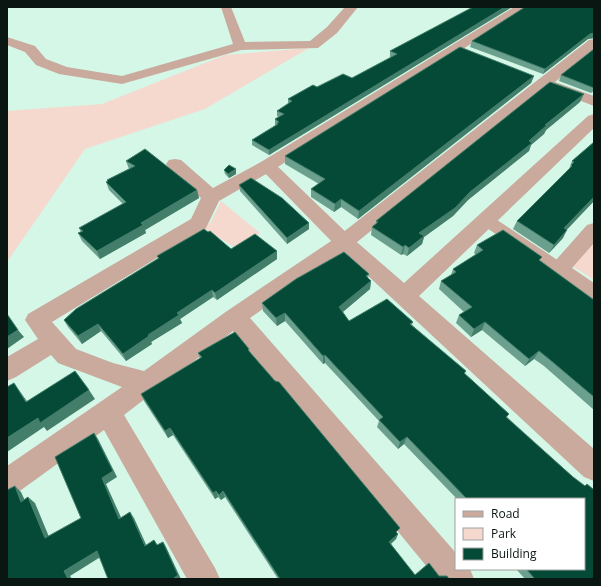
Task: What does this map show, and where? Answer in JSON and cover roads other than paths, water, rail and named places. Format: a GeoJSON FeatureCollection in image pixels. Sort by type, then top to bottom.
{"type":"FeatureCollection","features":[{"type":"Feature","properties":{"kind":"street"},"geometry":{"type":"LineString","coordinates":[[7,41],[30,49],[41,62],[64,72],[122,80],[240,46],[313,45],[332,30],[352,7]]}},
{"type":"Feature","properties":{"kind":"street"},"geometry":{"type":"LineString","coordinates":[[148,383],[112,373],[67,356],[36,320],[200,223],[211,198],[267,166],[523,7]]}},
{"type":"Feature","properties":{"kind":"street"},"geometry":{"type":"LineString","coordinates":[[226,8],[240,46]]}},
{"type":"Feature","properties":{"kind":"street"},"geometry":{"type":"LineString","coordinates":[[7,483],[148,383],[235,317],[344,242],[537,79],[594,43]]}},
{"type":"Feature","properties":{"kind":"street"},"geometry":{"type":"LineString","coordinates":[[457,48],[472,54]]}},
{"type":"Feature","properties":{"kind":"street"},"geometry":{"type":"LineString","coordinates":[[537,79],[594,101]]}},
{"type":"Feature","properties":{"kind":"street"},"geometry":{"type":"LineString","coordinates":[[404,296],[594,118]]}},
{"type":"Feature","properties":{"kind":"street"},"geometry":{"type":"LineString","coordinates":[[175,164],[211,198]]}},
{"type":"Feature","properties":{"kind":"street"},"geometry":{"type":"LineString","coordinates":[[267,166],[344,242],[594,467]]}},
{"type":"Feature","properties":{"kind":"street"},"geometry":{"type":"LineString","coordinates":[[486,220],[594,294]]}},
{"type":"Feature","properties":{"kind":"street"},"geometry":{"type":"LineString","coordinates":[[559,270],[594,230]]}},
{"type":"Feature","properties":{"kind":"street"},"geometry":{"type":"LineString","coordinates":[[235,317],[458,579]]}},
{"type":"Feature","properties":{"kind":"street"},"geometry":{"type":"LineString","coordinates":[[7,370],[54,341]]}},
{"type":"Feature","properties":{"kind":"street"},"geometry":{"type":"LineString","coordinates":[[108,412],[204,579]]}}]}
